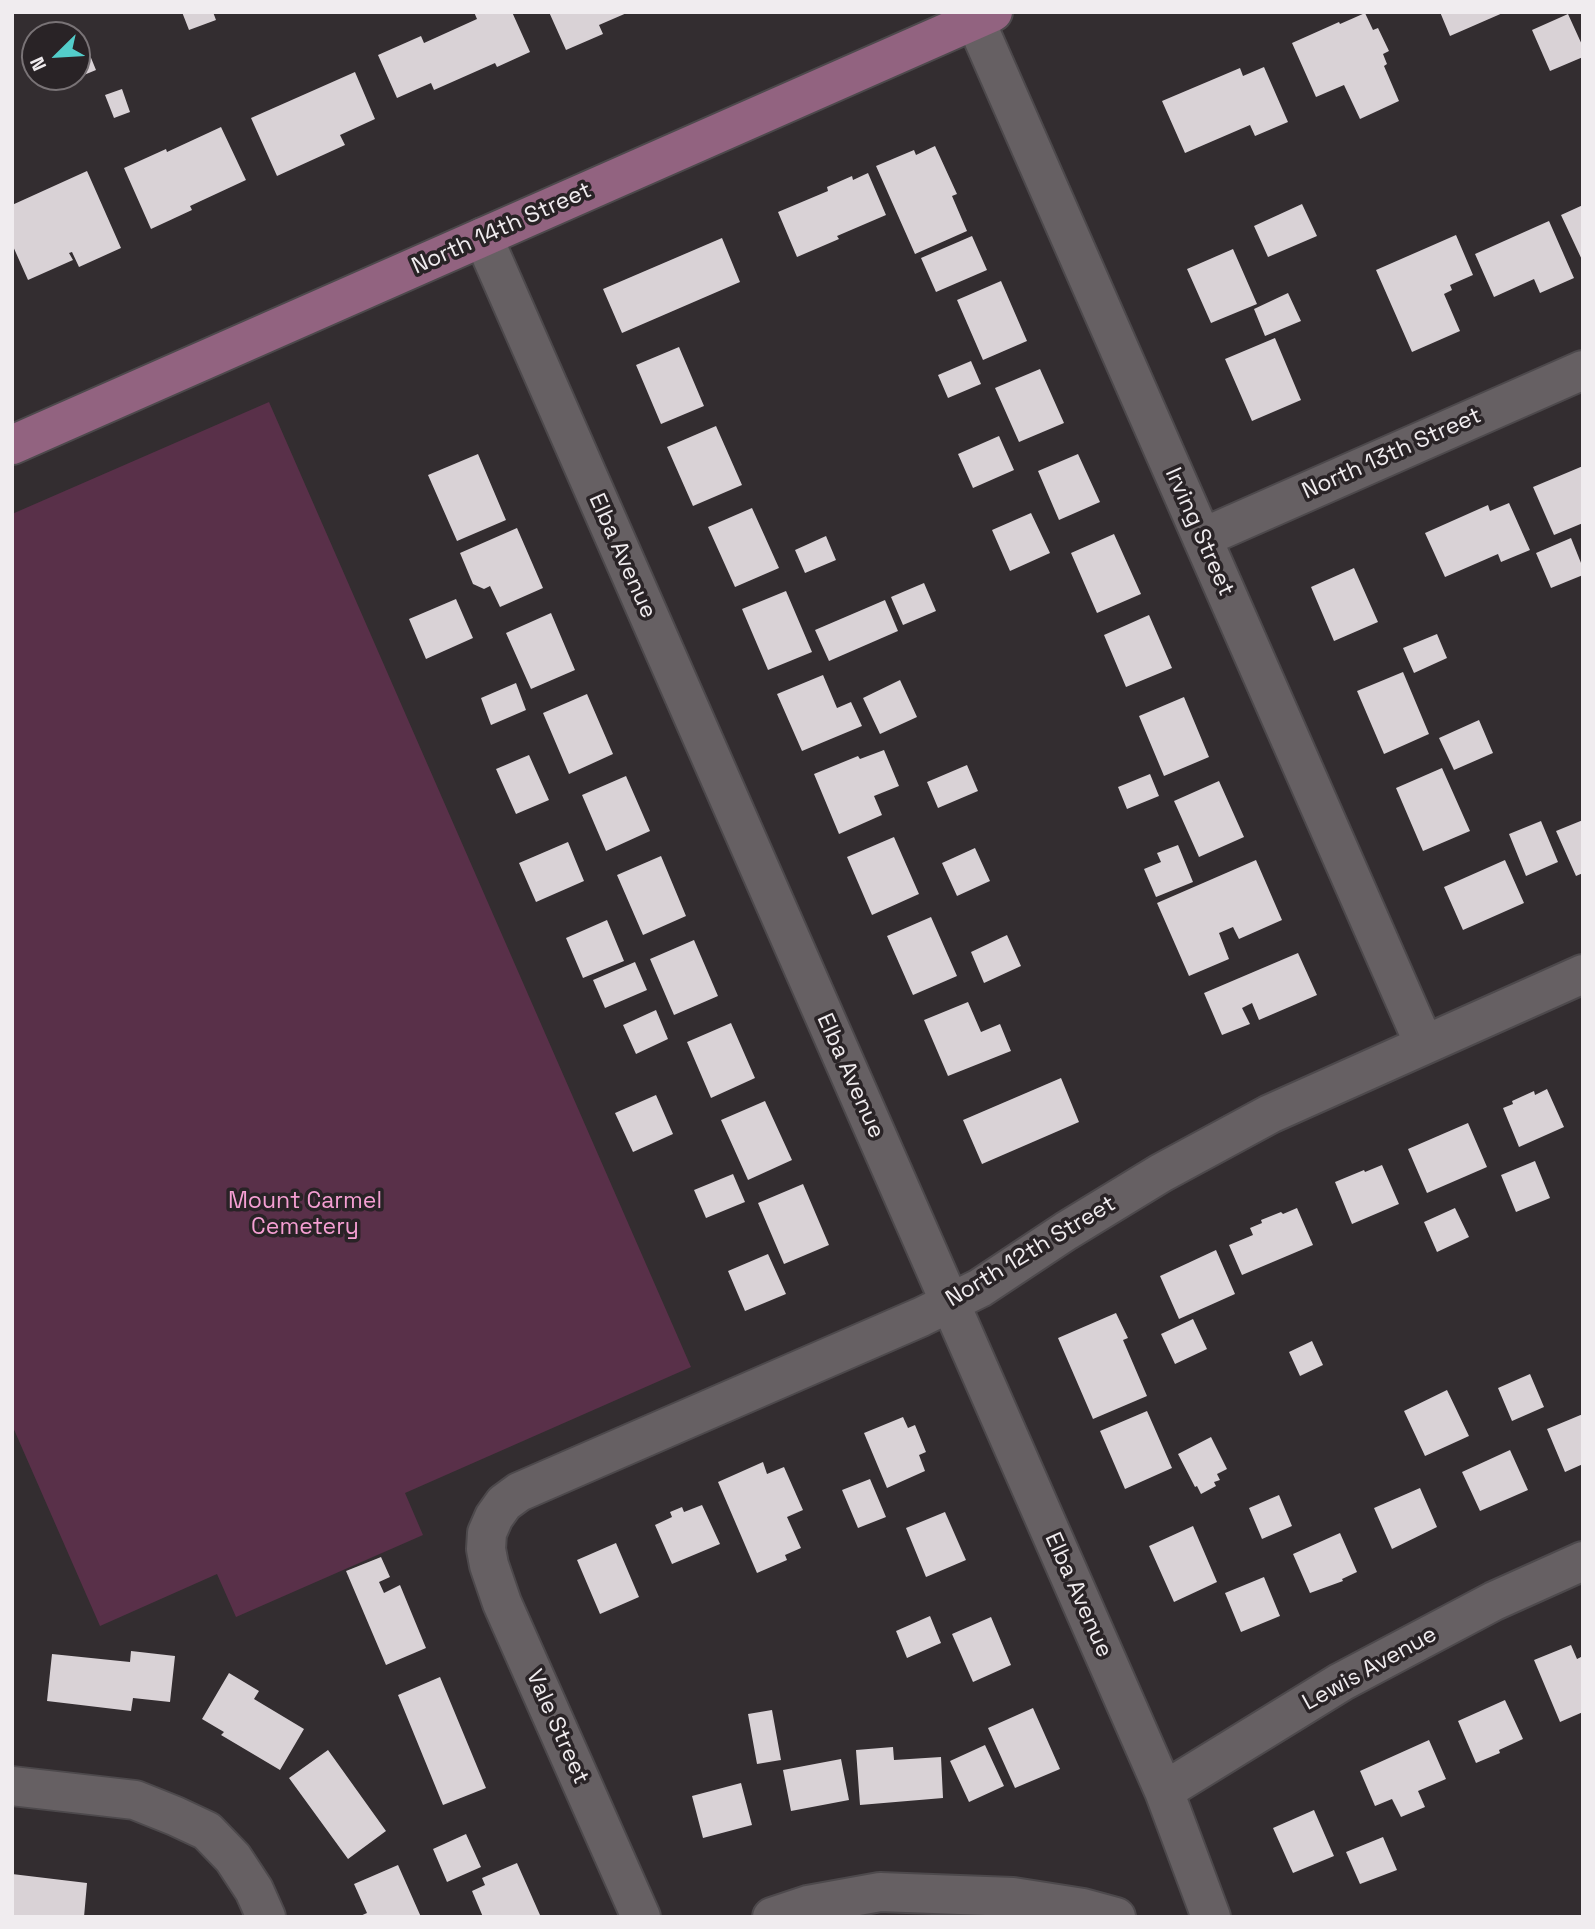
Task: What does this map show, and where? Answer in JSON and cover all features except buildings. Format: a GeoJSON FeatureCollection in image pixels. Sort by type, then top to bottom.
{"type":"FeatureCollection","features":[{"type":"Feature","properties":{"kind":"main road","name":"North 14th Street"},"geometry":{"type":"LineString","coordinates":[[12,445],[984,16]]}},
{"type":"Feature","properties":{"kind":"street","name":"Irving Street"},"geometry":{"type":"LineString","coordinates":[[984,16],[1202,538],[1424,1044]]}},
{"type":"Feature","properties":{"kind":"street","name":"Elba Avenue"},"geometry":{"type":"LineString","coordinates":[[482,237],[1164,1791],[1211,1917]]}},
{"type":"Feature","properties":{"kind":"street","name":"North 13th Street"},"geometry":{"type":"LineString","coordinates":[[1202,538],[1583,370]]}},
{"type":"Feature","properties":{"kind":"street","name":"North 12th Street"},"geometry":{"type":"LineString","coordinates":[[487,1533],[494,1517],[505,1503],[519,1492],[980,1289],[1066,1231],[1161,1173],[1270,1114],[1583,974]]}},
{"type":"Feature","properties":{"kind":"street","name":"Vale Street"},"geometry":{"type":"LineString","coordinates":[[487,1533],[489,1565],[502,1603],[641,1917]]}},
{"type":"Feature","properties":{"kind":"street","name":"Lewis Avenue"},"geometry":{"type":"LineString","coordinates":[[1164,1791],[1341,1682],[1494,1601],[1583,1562]]}},
{"type":"Feature","properties":{"kind":"street"},"geometry":{"type":"LineString","coordinates":[[12,1786],[135,1800],[207,1831],[233,1858],[254,1890],[266,1917]]}},
{"type":"Feature","properties":{"kind":"street"},"geometry":{"type":"LineString","coordinates":[[772,1917],[808,1906],[880,1892],[1013,1896],[1083,1908],[1116,1917]]}},
{"type":"Feature","properties":{"kind":"green space","name":"Mount Carmel Cemetery"},"geometry":{"type":"Polygon","coordinates":[[[269,402],[691,1367],[405,1493],[423,1535],[236,1617],[217,1574],[100,1626],[12,1425],[12,514],[269,402]]]}}]}
